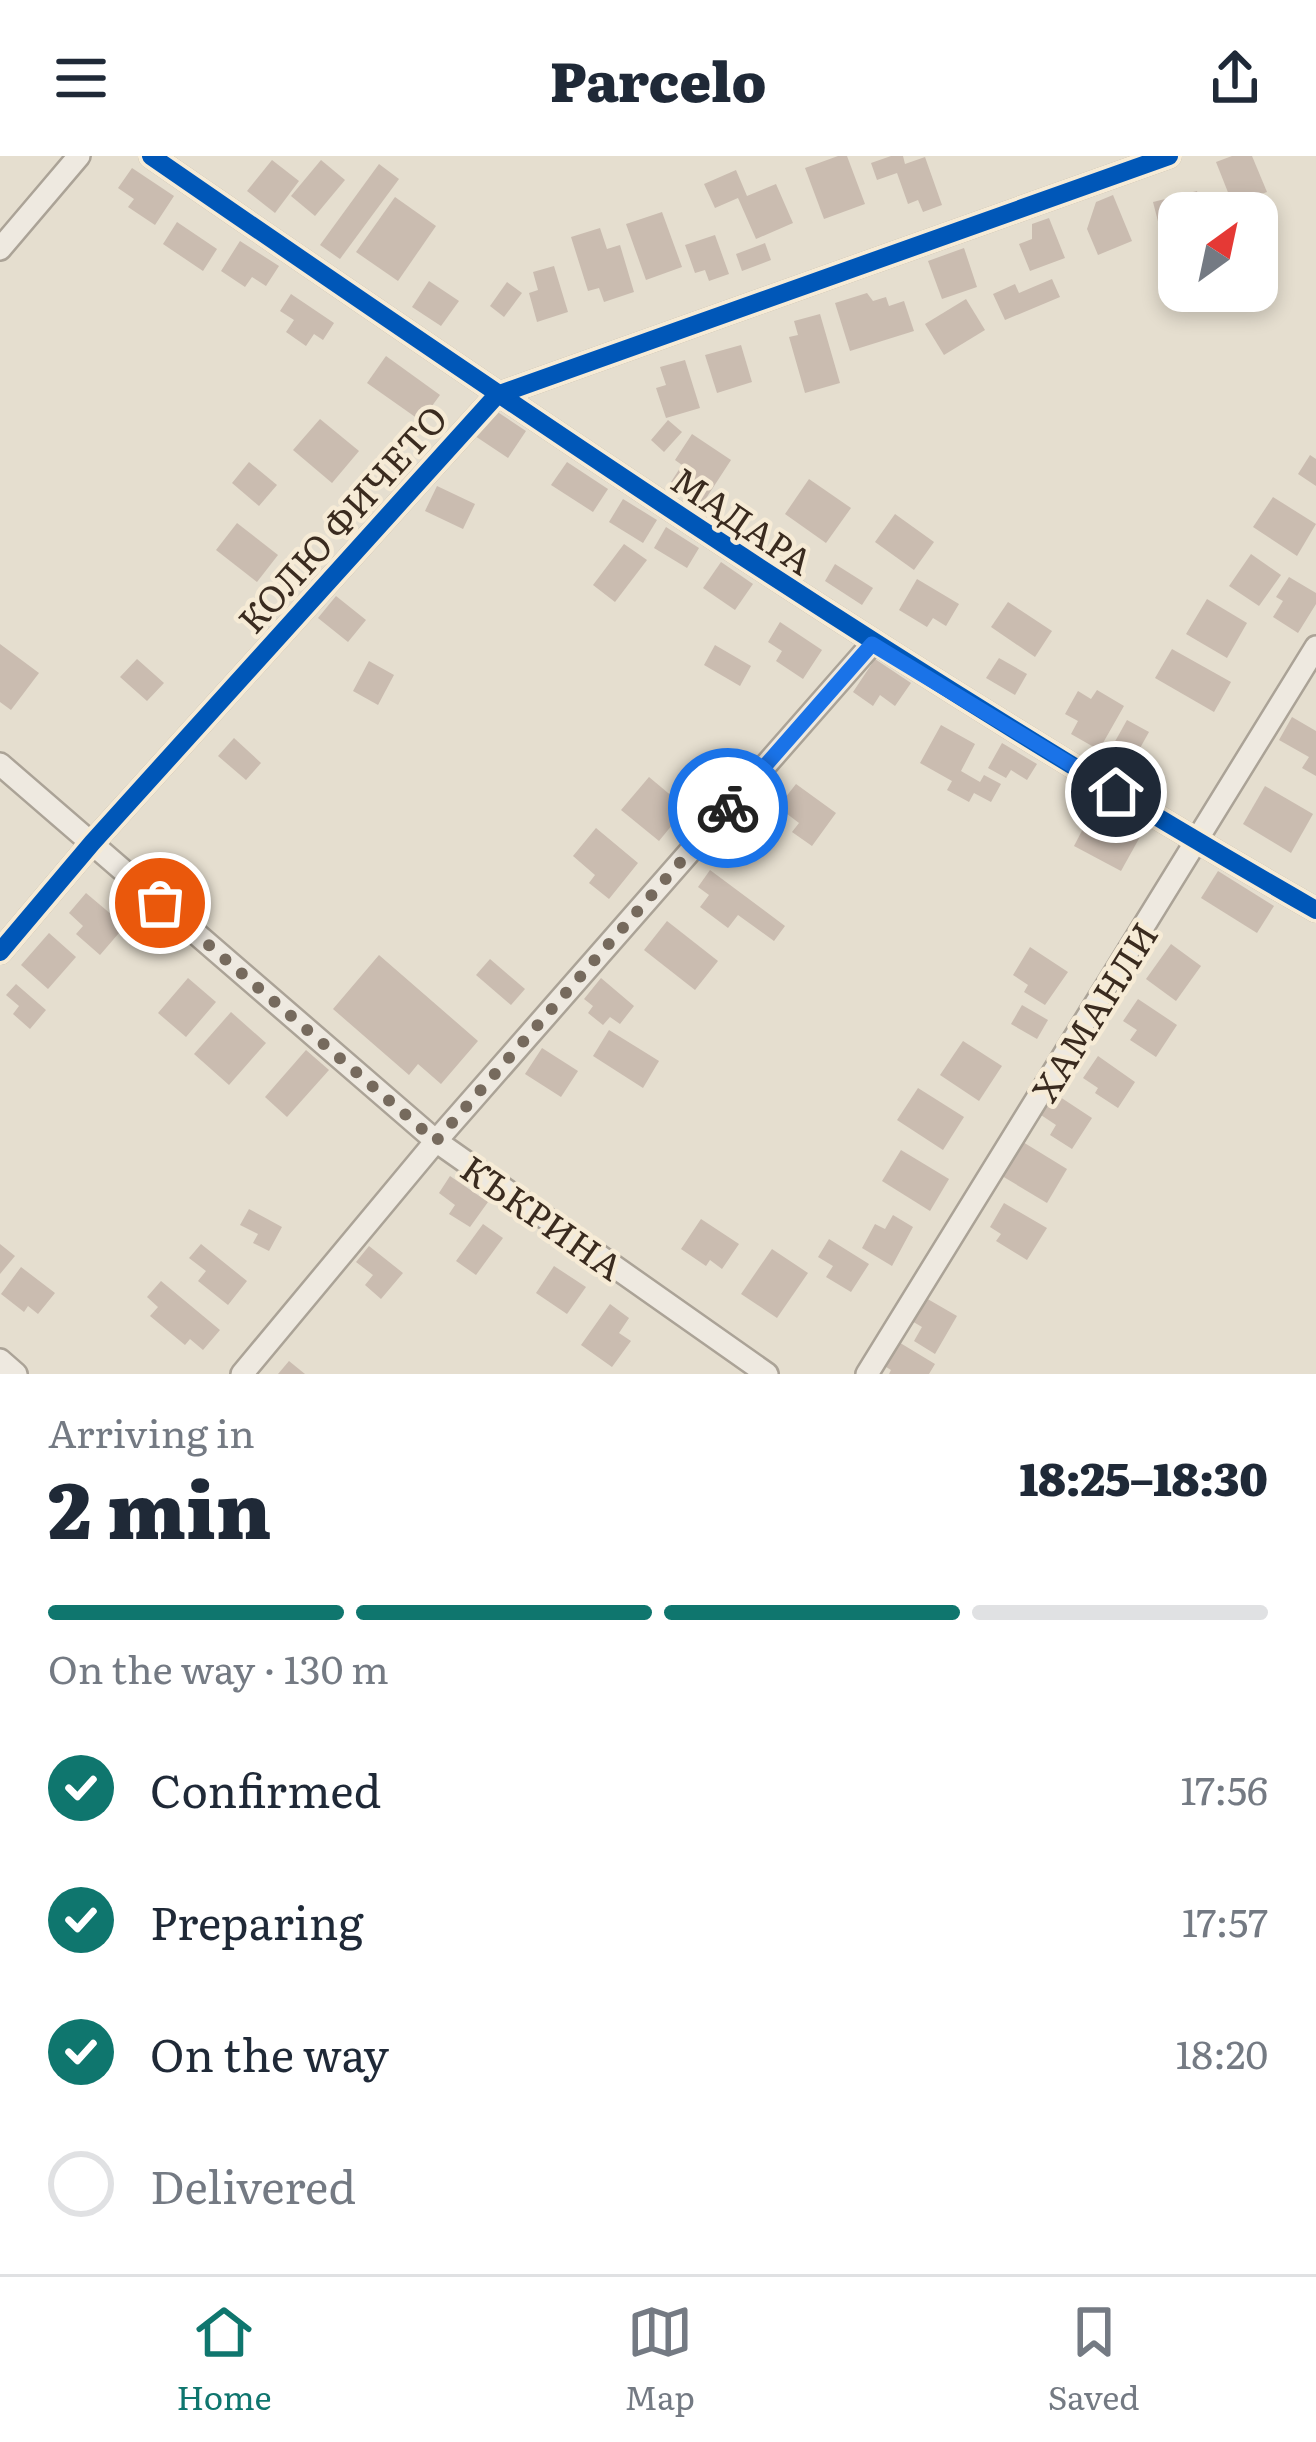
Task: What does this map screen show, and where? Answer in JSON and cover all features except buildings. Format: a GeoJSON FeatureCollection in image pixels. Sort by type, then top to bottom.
{"type":"FeatureCollection","features":[{"type":"Feature","properties":{"kind":"street"},"geometry":{"type":"LineString","coordinates":[[0,249],[80,156]]}},
{"type":"Feature","properties":{"kind":"street","name":"МАДАРА"},"geometry":{"type":"LineString","coordinates":[[152,156],[497,395],[872,644],[1316,910]]}},
{"type":"Feature","properties":{"kind":"street","name":"КОЛЮ ФИЧЕТО"},"geometry":{"type":"LineString","coordinates":[[0,952],[92,843],[497,395],[1169,156]]}},
{"type":"Feature","properties":{"kind":"street"},"geometry":{"type":"LineString","coordinates":[[242,1374],[436,1141],[872,644]]}},
{"type":"Feature","properties":{"kind":"street","name":"ХАМАНЛИ"},"geometry":{"type":"LineString","coordinates":[[867,1374],[1316,647]]}},
{"type":"Feature","properties":{"kind":"street","name":"КЪКРИНА"},"geometry":{"type":"LineString","coordinates":[[0,764],[436,1141],[767,1374]]}},
{"type":"Feature","properties":{"kind":"street"},"geometry":{"type":"LineString","coordinates":[[0,1360],[16,1374]]}},
{"type":"Feature","properties":{"kind":"cycle path"},"geometry":{"type":"LineString","coordinates":[[151,156],[581,450],[871,640],[1316,910]]}},
{"type":"Feature","properties":{"kind":"cycle path"},"geometry":{"type":"LineString","coordinates":[[0,952],[92,843],[497,395],[1169,156]]}},
{"type":"Feature","properties":{"kind":"way so far"},"geometry":{"type":"LineString","coordinates":[[160,903],[436,1141],[728,808]]}},
{"type":"Feature","properties":{"kind":"route"},"geometry":{"type":"LineString","coordinates":[[728,808],[872,644],[1116,792]]}}]}
